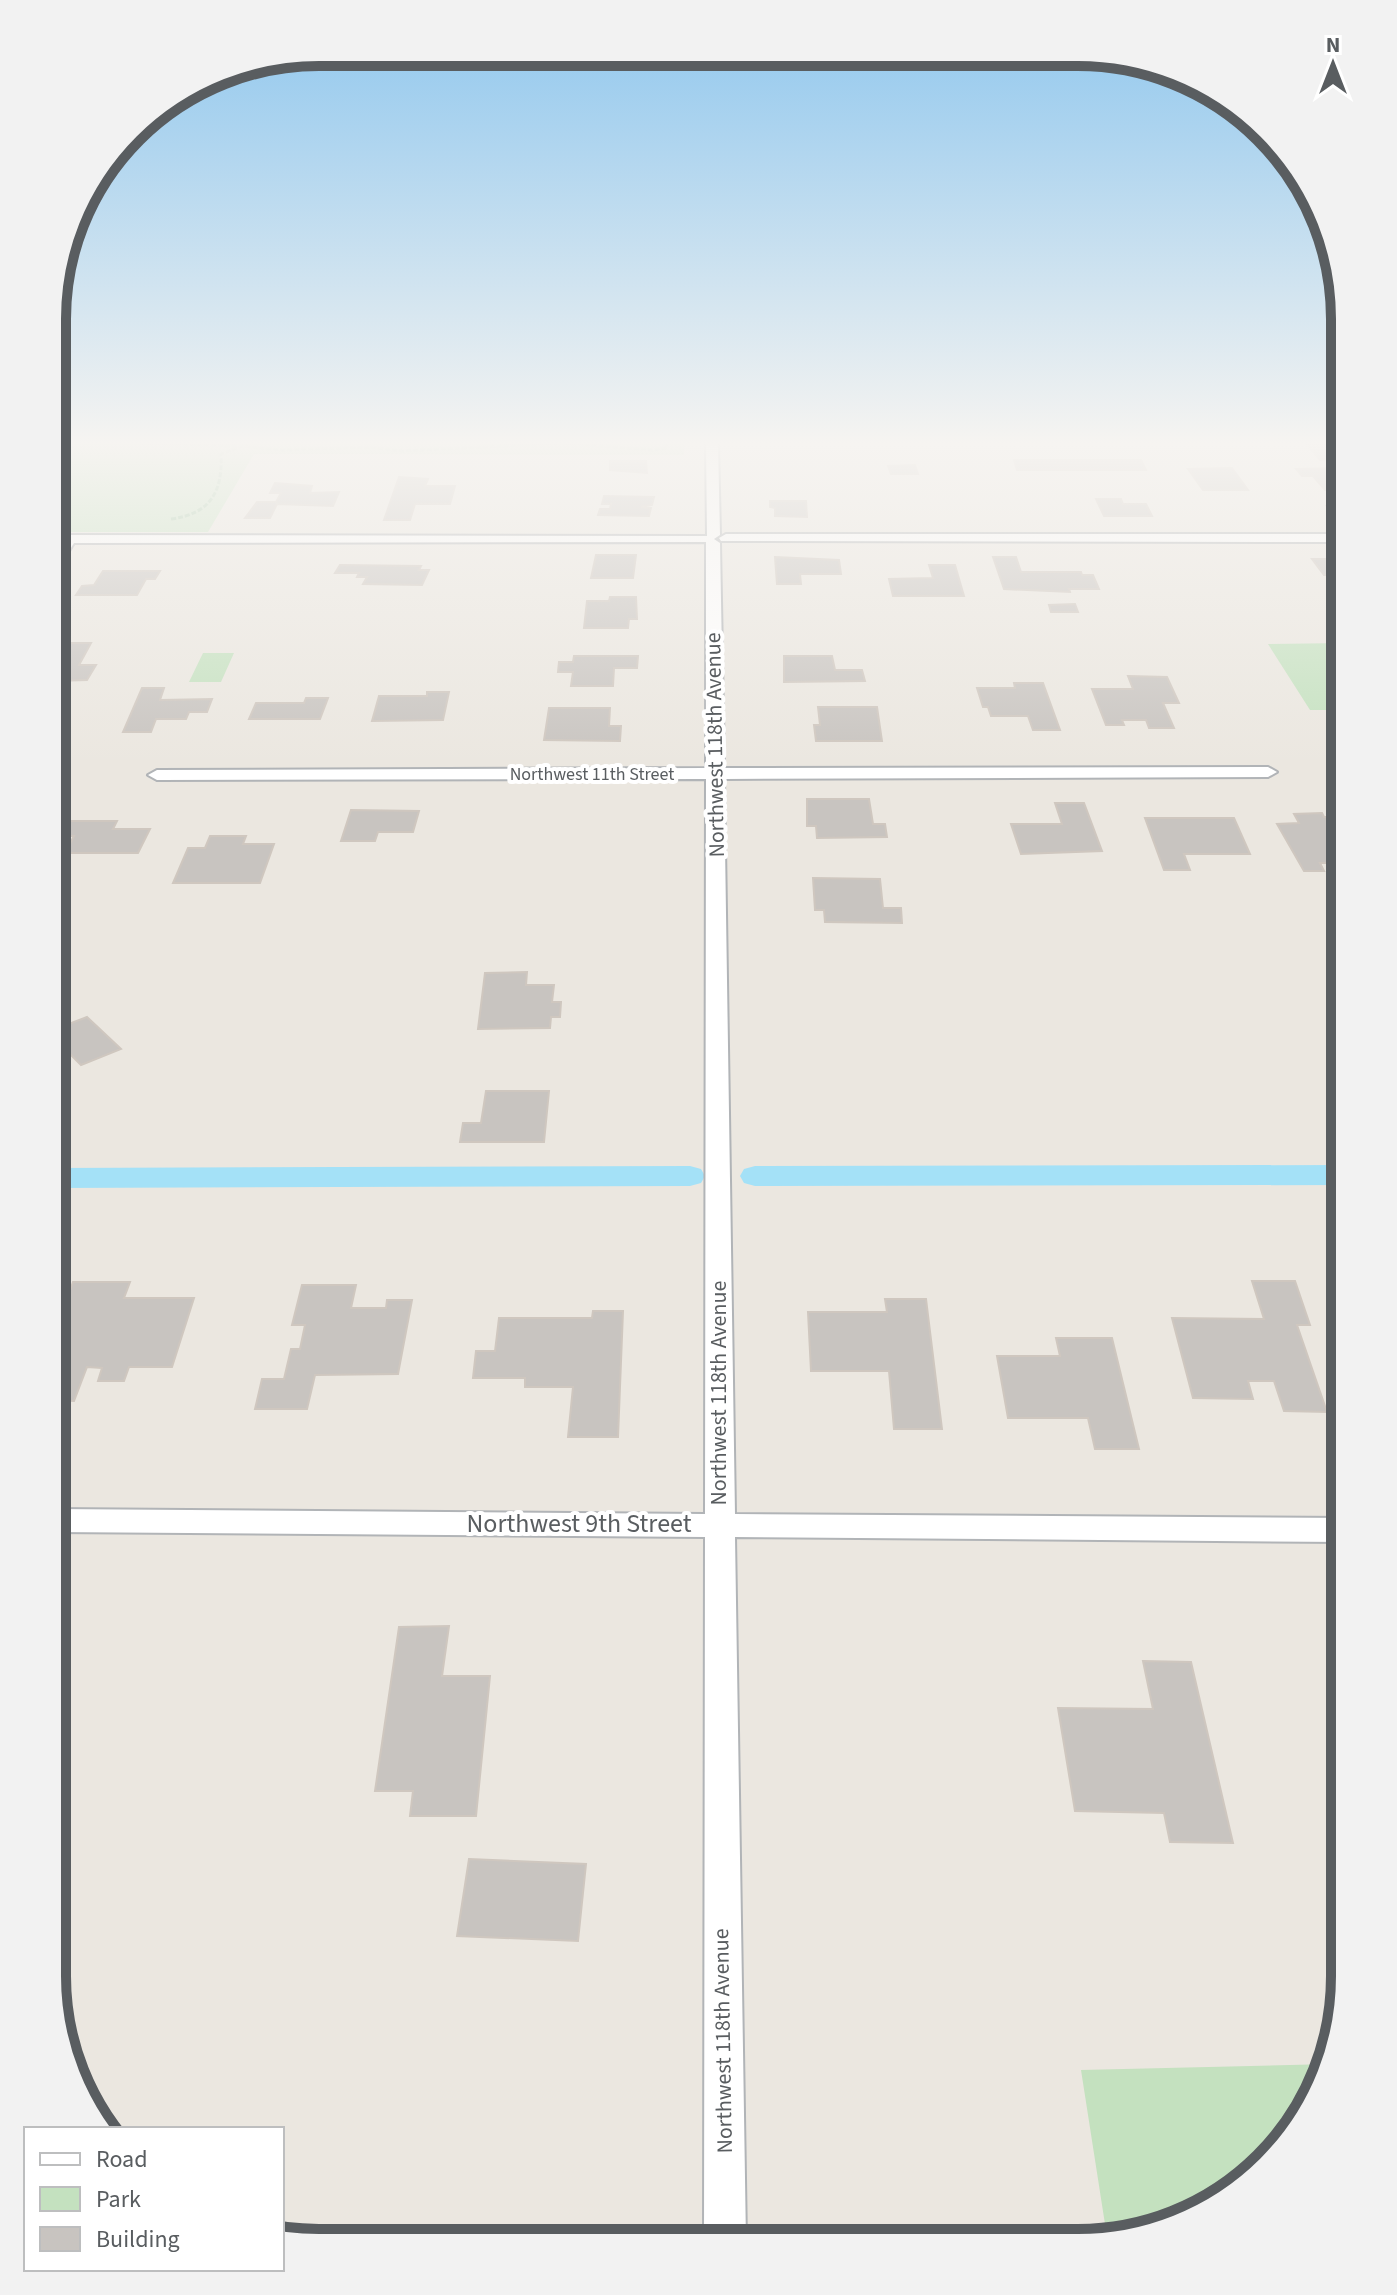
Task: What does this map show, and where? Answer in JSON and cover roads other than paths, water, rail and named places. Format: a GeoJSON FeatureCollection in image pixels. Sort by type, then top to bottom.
{"type":"FeatureCollection","features":[{"type":"Feature","properties":{"kind":"street","name":"Northwest 118th Avenue"},"geometry":{"type":"LineString","coordinates":[[714,550],[725,2229]]}},
{"type":"Feature","properties":{"kind":"street","name":"Northwest 11th Street"},"geometry":{"type":"LineString","coordinates":[[157,775],[1268,772]]}},
{"type":"Feature","properties":{"kind":"street","name":"Northwest 9th Street"},"geometry":{"type":"LineString","coordinates":[[66,1521],[718,1523],[1330,1530]]}},
{"type":"Feature","properties":{"kind":"waterway"},"geometry":{"type":"LineString","coordinates":[[755,1176],[1330,1175]]}},
{"type":"Feature","properties":{"kind":"waterway"},"geometry":{"type":"LineString","coordinates":[[66,1178],[690,1176]]}}]}
